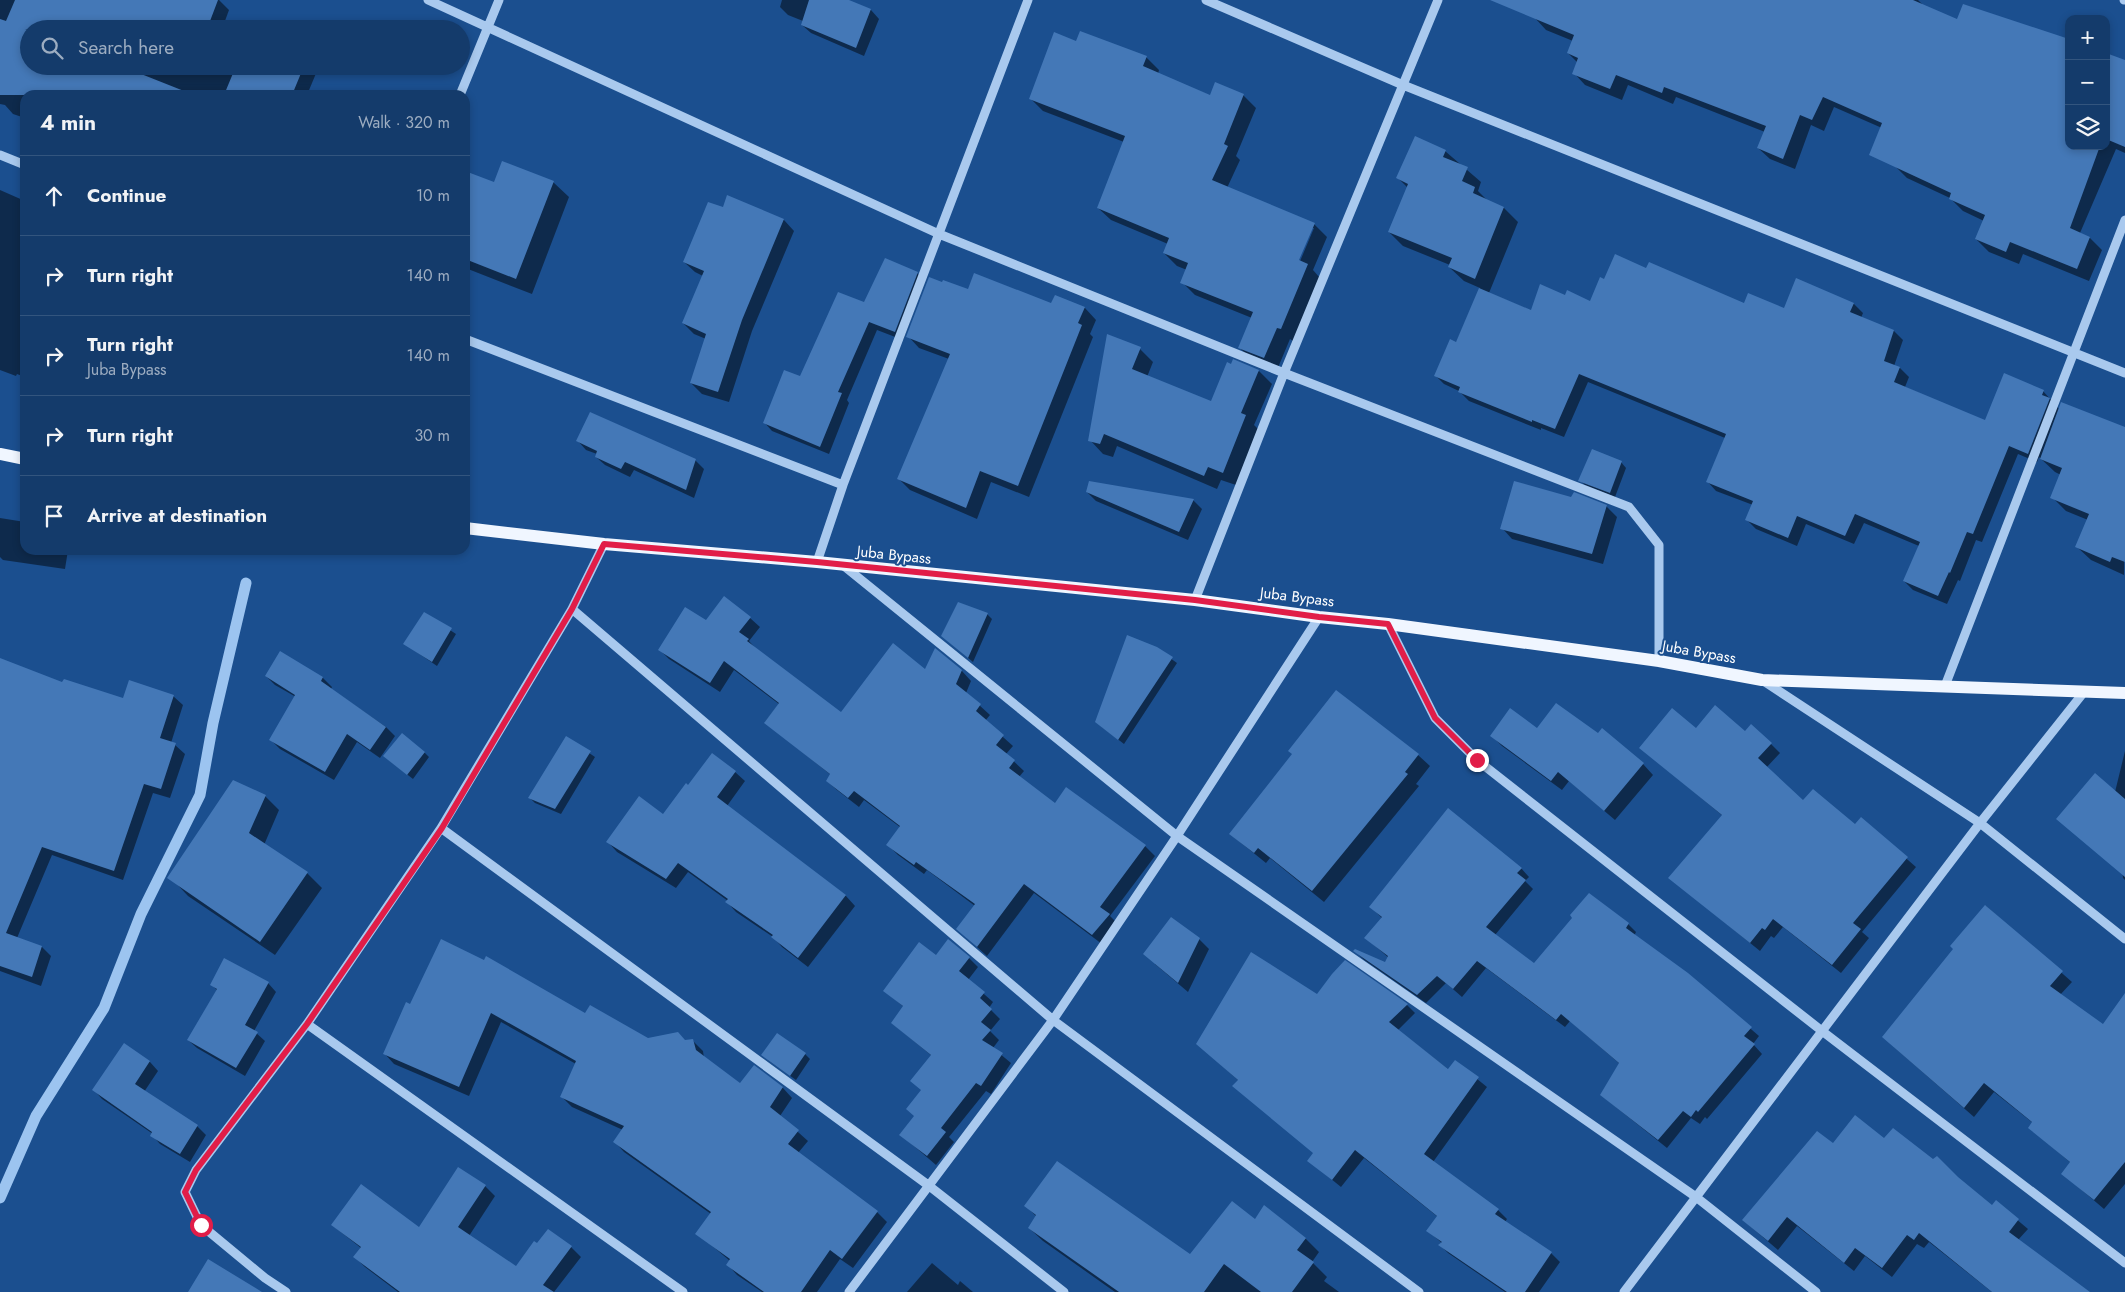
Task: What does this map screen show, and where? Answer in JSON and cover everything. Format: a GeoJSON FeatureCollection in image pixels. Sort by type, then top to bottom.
{"type":"FeatureCollection","features":[{"type":"Feature","properties":{"kind":"main road"},"geometry":{"type":"LineString","coordinates":[[0,454],[20,458]]}},
{"type":"Feature","properties":{"kind":"main road","name":"Juba Bypass"},"geometry":{"type":"LineString","coordinates":[[470,529],[604,544],[817,562],[1195,600],[1659,661],[1762,680],[2125,693]]}},
{"type":"Feature","properties":{"kind":"street"},"geometry":{"type":"LineString","coordinates":[[428,0],[939,234],[1284,373],[1629,507],[1659,546],[1659,661]]}},
{"type":"Feature","properties":{"kind":"street"},"geometry":{"type":"LineString","coordinates":[[470,72],[489,29],[499,0]]}},
{"type":"Feature","properties":{"kind":"street"},"geometry":{"type":"LineString","coordinates":[[817,562],[843,485],[1028,0]]}},
{"type":"Feature","properties":{"kind":"street"},"geometry":{"type":"LineString","coordinates":[[1206,0],[1403,85],[2125,373]]}},
{"type":"Feature","properties":{"kind":"street"},"geometry":{"type":"LineString","coordinates":[[1195,600],[1284,373],[1438,0]]}},
{"type":"Feature","properties":{"kind":"street"},"geometry":{"type":"LineString","coordinates":[[462,90],[469,75]]}},
{"type":"Feature","properties":{"kind":"street"},"geometry":{"type":"LineString","coordinates":[[0,155],[20,163]]}},
{"type":"Feature","properties":{"kind":"street"},"geometry":{"type":"LineString","coordinates":[[1945,686],[2125,220]]}},
{"type":"Feature","properties":{"kind":"street"},"geometry":{"type":"LineString","coordinates":[[470,341],[843,485]]}},
{"type":"Feature","properties":{"kind":"street"},"geometry":{"type":"LineString","coordinates":[[286,1292],[201,1225],[185,1192],[196,1170],[307,1024],[442,828],[572,609],[604,544]]}},
{"type":"Feature","properties":{"kind":"street"},"geometry":{"type":"LineString","coordinates":[[844,566],[1177,836],[1696,1197],[1816,1292]]}},
{"type":"Feature","properties":{"kind":"street"},"geometry":{"type":"LineString","coordinates":[[572,609],[1053,1020],[1420,1292]]}},
{"type":"Feature","properties":{"kind":"street"},"geometry":{"type":"LineString","coordinates":[[849,1292],[1053,1020],[1177,836],[1319,617]]}},
{"type":"Feature","properties":{"kind":"street"},"geometry":{"type":"LineString","coordinates":[[1388,624],[1435,718],[1477,760],[1822,1031],[2125,1263]]}},
{"type":"Feature","properties":{"kind":"street"},"geometry":{"type":"LineString","coordinates":[[1762,680],[1980,823],[2125,939]]}},
{"type":"Feature","properties":{"kind":"street"},"geometry":{"type":"LineString","coordinates":[[1624,1292],[1980,823],[2084,692]]}},
{"type":"Feature","properties":{"kind":"street"},"geometry":{"type":"LineString","coordinates":[[442,828],[928,1185],[1064,1292]]}},
{"type":"Feature","properties":{"kind":"street"},"geometry":{"type":"LineString","coordinates":[[307,1024],[683,1292]]}},
{"type":"Feature","properties":{"kind":"building"},"geometry":{"type":"Polygon","coordinates":[[[15,0],[218,0],[210,20],[20,20],[20,75],[144,75],[181,90],[20,90],[20,95],[0,95],[0,19],[6,21],[15,0]]]}},
{"type":"Feature","properties":{"kind":"building"},"geometry":{"type":"Polygon","coordinates":[[[809,0],[849,0],[871,9],[856,48],[801,25],[809,0]]]}},
{"type":"Feature","properties":{"kind":"building"},"geometry":{"type":"Polygon","coordinates":[[[1490,0],[1913,0],[1957,19],[1963,4],[2065,38],[2065,150],[2099,150],[2070,228],[2090,237],[2077,269],[2010,242],[2006,252],[1975,239],[1985,215],[1949,199],[1951,193],[1869,155],[1882,123],[1823,97],[1812,120],[1800,115],[1783,159],[1757,148],[1766,126],[1664,87],[1662,93],[1616,75],[1610,89],[1572,74],[1578,58],[1567,53],[1574,35],[1490,0]]]}},
{"type":"Feature","properties":{"kind":"building"},"geometry":{"type":"Polygon","coordinates":[[[1080,31],[1147,56],[1143,66],[1210,95],[1215,82],[1244,94],[1224,144],[1228,146],[1212,180],[1315,223],[1299,260],[1308,264],[1281,329],[1277,328],[1264,358],[1238,348],[1253,312],[1180,283],[1188,263],[1163,253],[1169,238],[1097,208],[1125,136],[1029,99],[1054,32],[1076,41],[1080,31]]]}},
{"type":"Feature","properties":{"kind":"building"},"geometry":{"type":"Polygon","coordinates":[[[2110,54],[2125,60],[2125,147],[2110,141],[2110,54]]]}},
{"type":"Feature","properties":{"kind":"building"},"geometry":{"type":"Polygon","coordinates":[[[232,75],[300,75],[294,90],[226,90],[232,75]]]}},
{"type":"Feature","properties":{"kind":"building"},"geometry":{"type":"Polygon","coordinates":[[[1415,136],[1446,150],[1443,157],[1468,167],[1462,181],[1475,187],[1473,193],[1504,207],[1475,279],[1448,267],[1452,258],[1388,232],[1408,184],[1396,178],[1415,136]]]}},
{"type":"Feature","properties":{"kind":"building"},"geometry":{"type":"Polygon","coordinates":[[[502,161],[554,181],[516,279],[470,261],[470,173],[494,182],[502,161]]]}},
{"type":"Feature","properties":{"kind":"building"},"geometry":{"type":"Polygon","coordinates":[[[727,195],[784,219],[742,320],[718,392],[690,383],[706,334],[682,323],[704,271],[683,262],[708,202],[723,207],[727,195]]]}},
{"type":"Feature","properties":{"kind":"building"},"geometry":{"type":"Polygon","coordinates":[[[1615,254],[1646,268],[1649,262],[1744,303],[1748,293],[1784,308],[1796,278],[1854,303],[1850,312],[1894,330],[1884,361],[1900,367],[1894,382],[1985,420],[2004,373],[2044,390],[2042,395],[2050,398],[2028,454],[2009,446],[1973,534],[1967,532],[1938,596],[1903,581],[1920,542],[1855,514],[1845,536],[1797,516],[1788,538],[1745,520],[1753,501],[1706,482],[1726,434],[1579,374],[1555,429],[1532,420],[1532,422],[1458,392],[1460,387],[1434,376],[1450,339],[1456,342],[1479,288],[1531,310],[1540,284],[1565,295],[1567,290],[1590,301],[1600,277],[1604,279],[1615,254]]]}},
{"type":"Feature","properties":{"kind":"building"},"geometry":{"type":"Polygon","coordinates":[[[885,258],[918,272],[895,332],[869,322],[838,392],[842,393],[820,447],[763,423],[784,370],[800,376],[838,292],[864,302],[885,258]]]}},
{"type":"Feature","properties":{"kind":"building"},"geometry":{"type":"Polygon","coordinates":[[[974,273],[1051,303],[1055,295],[1085,307],[1078,323],[1082,325],[1018,486],[980,471],[966,508],[897,479],[950,354],[906,337],[929,277],[968,289],[974,273]]]}},
{"type":"Feature","properties":{"kind":"building"},"geometry":{"type":"Polygon","coordinates":[[[1107,334],[1141,347],[1132,369],[1211,401],[1227,362],[1231,364],[1233,359],[1259,370],[1241,413],[1246,415],[1223,473],[1208,467],[1204,476],[1104,434],[1100,444],[1088,441],[1107,334]]]}},
{"type":"Feature","properties":{"kind":"building"},"geometry":{"type":"Polygon","coordinates":[[[2061,402],[2125,427],[2125,562],[2112,557],[2110,562],[2075,547],[2089,514],[2050,498],[2062,468],[2040,459],[2061,402]]]}},
{"type":"Feature","properties":{"kind":"building"},"geometry":{"type":"Polygon","coordinates":[[[590,412],[696,459],[686,490],[625,462],[621,469],[595,457],[597,451],[576,441],[590,412]]]}},
{"type":"Feature","properties":{"kind":"building"},"geometry":{"type":"Polygon","coordinates":[[[1592,449],[1622,461],[1610,493],[1578,481],[1592,449]]]}},
{"type":"Feature","properties":{"kind":"building"},"geometry":{"type":"Polygon","coordinates":[[[1089,481],[1194,499],[1179,532],[1086,492],[1089,481]]]}},
{"type":"Feature","properties":{"kind":"building"},"geometry":{"type":"Polygon","coordinates":[[[1514,481],[1571,497],[1574,492],[1607,505],[1592,554],[1500,529],[1514,481]]]}},
{"type":"Feature","properties":{"kind":"building"},"geometry":{"type":"Polygon","coordinates":[[[724,596],[751,617],[739,632],[749,639],[747,641],[841,712],[893,643],[925,669],[935,648],[962,670],[956,684],[981,704],[976,711],[1004,735],[996,745],[1015,760],[1009,768],[1055,803],[1066,787],[1146,845],[1100,907],[1110,914],[1092,935],[1024,884],[977,947],[956,929],[975,904],[916,862],[914,865],[886,845],[900,826],[854,791],[848,798],[826,781],[830,774],[764,723],[779,703],[724,661],[710,683],[658,650],[685,607],[706,620],[724,596]]]}},
{"type":"Feature","properties":{"kind":"building"},"geometry":{"type":"Polygon","coordinates":[[[958,602],[988,613],[968,658],[941,636],[958,602]]]}},
{"type":"Feature","properties":{"kind":"building"},"geometry":{"type":"Polygon","coordinates":[[[424,612],[452,628],[432,662],[403,644],[424,612]]]}},
{"type":"Feature","properties":{"kind":"building"},"geometry":{"type":"Polygon","coordinates":[[[1127,635],[1157,647],[1173,657],[1118,740],[1095,722],[1127,635]]]}},
{"type":"Feature","properties":{"kind":"building"},"geometry":{"type":"Polygon","coordinates":[[[280,651],[323,677],[321,681],[386,727],[370,750],[347,734],[325,772],[269,740],[295,695],[265,676],[280,651]]]}},
{"type":"Feature","properties":{"kind":"building"},"geometry":{"type":"Polygon","coordinates":[[[0,658],[62,682],[64,679],[123,698],[129,680],[174,695],[160,738],[176,743],[161,789],[144,784],[114,871],[42,847],[6,933],[42,946],[32,977],[0,966],[0,658]]]}},
{"type":"Feature","properties":{"kind":"building"},"geometry":{"type":"Polygon","coordinates":[[[1336,690],[1419,754],[1405,772],[1408,774],[1312,891],[1258,848],[1254,853],[1229,834],[1292,754],[1288,751],[1336,690]]]}},
{"type":"Feature","properties":{"kind":"building"},"geometry":{"type":"Polygon","coordinates":[[[1556,703],[1598,733],[1602,728],[1644,763],[1604,811],[1558,772],[1551,781],[1490,736],[1510,708],[1537,728],[1556,703]]]}},
{"type":"Feature","properties":{"kind":"building"},"geometry":{"type":"Polygon","coordinates":[[[1715,705],[1745,731],[1751,724],[1772,743],[1758,758],[1803,800],[1813,789],[1855,824],[1861,817],[1908,857],[1853,923],[1861,929],[1832,965],[1773,919],[1765,930],[1762,928],[1750,943],[1668,878],[1722,815],[1639,748],[1672,708],[1696,728],[1715,705]]]}},
{"type":"Feature","properties":{"kind":"building"},"geometry":{"type":"Polygon","coordinates":[[[402,733],[425,752],[407,775],[383,756],[402,733]]]}},
{"type":"Feature","properties":{"kind":"building"},"geometry":{"type":"Polygon","coordinates":[[[566,736],[591,751],[555,809],[528,798],[566,736]]]}},
{"type":"Feature","properties":{"kind":"building"},"geometry":{"type":"Polygon","coordinates":[[[712,753],[736,771],[717,797],[846,895],[798,958],[771,937],[773,935],[725,902],[728,899],[678,863],[666,879],[606,842],[639,796],[663,814],[712,753]]]}},
{"type":"Feature","properties":{"kind":"building"},"geometry":{"type":"Polygon","coordinates":[[[2095,773],[2125,799],[2125,877],[2056,819],[2095,773]]]}},
{"type":"Feature","properties":{"kind":"building"},"geometry":{"type":"Polygon","coordinates":[[[233,780],[266,795],[249,833],[308,872],[260,942],[167,878],[233,780]]]}},
{"type":"Feature","properties":{"kind":"building"},"geometry":{"type":"Polygon","coordinates":[[[1448,808],[1522,868],[1517,873],[1526,880],[1486,927],[1534,963],[1572,918],[1570,915],[1589,893],[1629,923],[1626,928],[1688,973],[1752,1027],[1744,1036],[1755,1044],[1698,1112],[1696,1110],[1691,1117],[1683,1111],[1658,1140],[1600,1095],[1619,1063],[1561,1014],[1556,1020],[1477,961],[1453,989],[1437,976],[1417,995],[1353,951],[1355,949],[1385,962],[1388,956],[1364,938],[1382,917],[1369,907],[1448,808]]]}},
{"type":"Feature","properties":{"kind":"building"},"geometry":{"type":"Polygon","coordinates":[[[1985,905],[2063,971],[2050,986],[2103,1024],[2125,993],[2125,1162],[2094,1200],[2061,1174],[2070,1162],[2028,1128],[2032,1122],[1984,1083],[1964,1108],[1882,1037],[1953,949],[1950,946],[1985,905]]]}},
{"type":"Feature","properties":{"kind":"building"},"geometry":{"type":"Polygon","coordinates":[[[1171,917],[1200,938],[1178,983],[1143,954],[1171,917]]]}},
{"type":"Feature","properties":{"kind":"building"},"geometry":{"type":"Polygon","coordinates":[[[441,939],[484,960],[486,956],[585,1013],[590,1005],[648,1038],[678,1032],[685,1040],[693,1039],[696,1050],[740,1083],[754,1065],[783,1087],[770,1107],[799,1130],[788,1144],[878,1211],[842,1259],[830,1250],[801,1292],[764,1292],[726,1265],[730,1259],[695,1234],[711,1212],[613,1142],[624,1126],[560,1097],[576,1061],[491,1013],[459,1087],[383,1054],[406,1002],[410,1004],[441,939]]]}},
{"type":"Feature","properties":{"kind":"building"},"geometry":{"type":"Polygon","coordinates":[[[948,939],[970,957],[959,971],[985,992],[980,998],[992,1009],[981,1022],[991,1030],[982,1040],[1003,1053],[981,1086],[976,1083],[941,1128],[946,1132],[927,1156],[899,1135],[914,1116],[906,1109],[921,1090],[910,1081],[931,1055],[891,1023],[903,1006],[883,991],[919,942],[936,955],[948,939]]]}},
{"type":"Feature","properties":{"kind":"building"},"geometry":{"type":"Polygon","coordinates":[[[1251,952],[1317,994],[1345,960],[1408,1004],[1389,1022],[1448,1069],[1455,1060],[1479,1077],[1424,1154],[1499,1209],[1495,1214],[1552,1252],[1525,1292],[1507,1292],[1438,1245],[1442,1242],[1426,1231],[1437,1216],[1355,1150],[1332,1180],[1307,1161],[1313,1153],[1232,1086],[1238,1080],[1196,1044],[1251,952]]]}},
{"type":"Feature","properties":{"kind":"building"},"geometry":{"type":"Polygon","coordinates":[[[224,958],[269,982],[245,1025],[258,1032],[236,1068],[187,1040],[217,989],[210,985],[224,958]]]}},
{"type":"Feature","properties":{"kind":"building"},"geometry":{"type":"Polygon","coordinates":[[[777,1033],[806,1053],[790,1076],[761,1055],[777,1033]]]}},
{"type":"Feature","properties":{"kind":"building"},"geometry":{"type":"Polygon","coordinates":[[[124,1043],[150,1061],[135,1084],[198,1125],[180,1154],[150,1136],[152,1132],[92,1090],[124,1043]]]}},
{"type":"Feature","properties":{"kind":"building"},"geometry":{"type":"Polygon","coordinates":[[[1855,1115],[1884,1138],[1893,1128],[1933,1159],[1937,1156],[1958,1177],[1992,1205],[1996,1200],[2019,1219],[2009,1232],[2090,1292],[1992,1292],[1919,1233],[1914,1240],[1907,1235],[1882,1268],[1855,1248],[1844,1263],[1787,1217],[1768,1241],[1742,1220],[1817,1131],[1833,1143],[1855,1115]]]}},
{"type":"Feature","properties":{"kind":"building"},"geometry":{"type":"Polygon","coordinates":[[[1057,1161],[1190,1254],[1232,1201],[1255,1219],[1264,1205],[1306,1238],[1297,1250],[1314,1262],[1292,1292],[1261,1292],[1224,1264],[1204,1292],[1119,1292],[1028,1228],[1036,1215],[1024,1206],[1057,1161]]]}},
{"type":"Feature","properties":{"kind":"building"},"geometry":{"type":"Polygon","coordinates":[[[458,1167],[486,1185],[458,1227],[516,1266],[534,1241],[537,1243],[548,1229],[572,1246],[543,1285],[554,1292],[400,1292],[353,1257],[361,1247],[331,1225],[361,1184],[419,1227],[458,1167]]]}},
{"type":"Feature","properties":{"kind":"building"},"geometry":{"type":"Polygon","coordinates":[[[208,1259],[262,1292],[188,1292],[208,1259]]]}},
{"type":"Feature","properties":{"kind":"waterway"},"geometry":{"type":"LineString","coordinates":[[0,1198],[36,1116],[104,1008],[141,914],[200,795],[213,723],[246,583]]}},
{"type":"Feature","properties":{"kind":"route"},"geometry":{"type":"LineString","coordinates":[[201,1225],[185,1192],[196,1170],[307,1024],[442,828],[572,609],[604,544],[817,562],[1195,600],[1319,617],[1388,624],[1435,718],[1477,760]]}}]}
